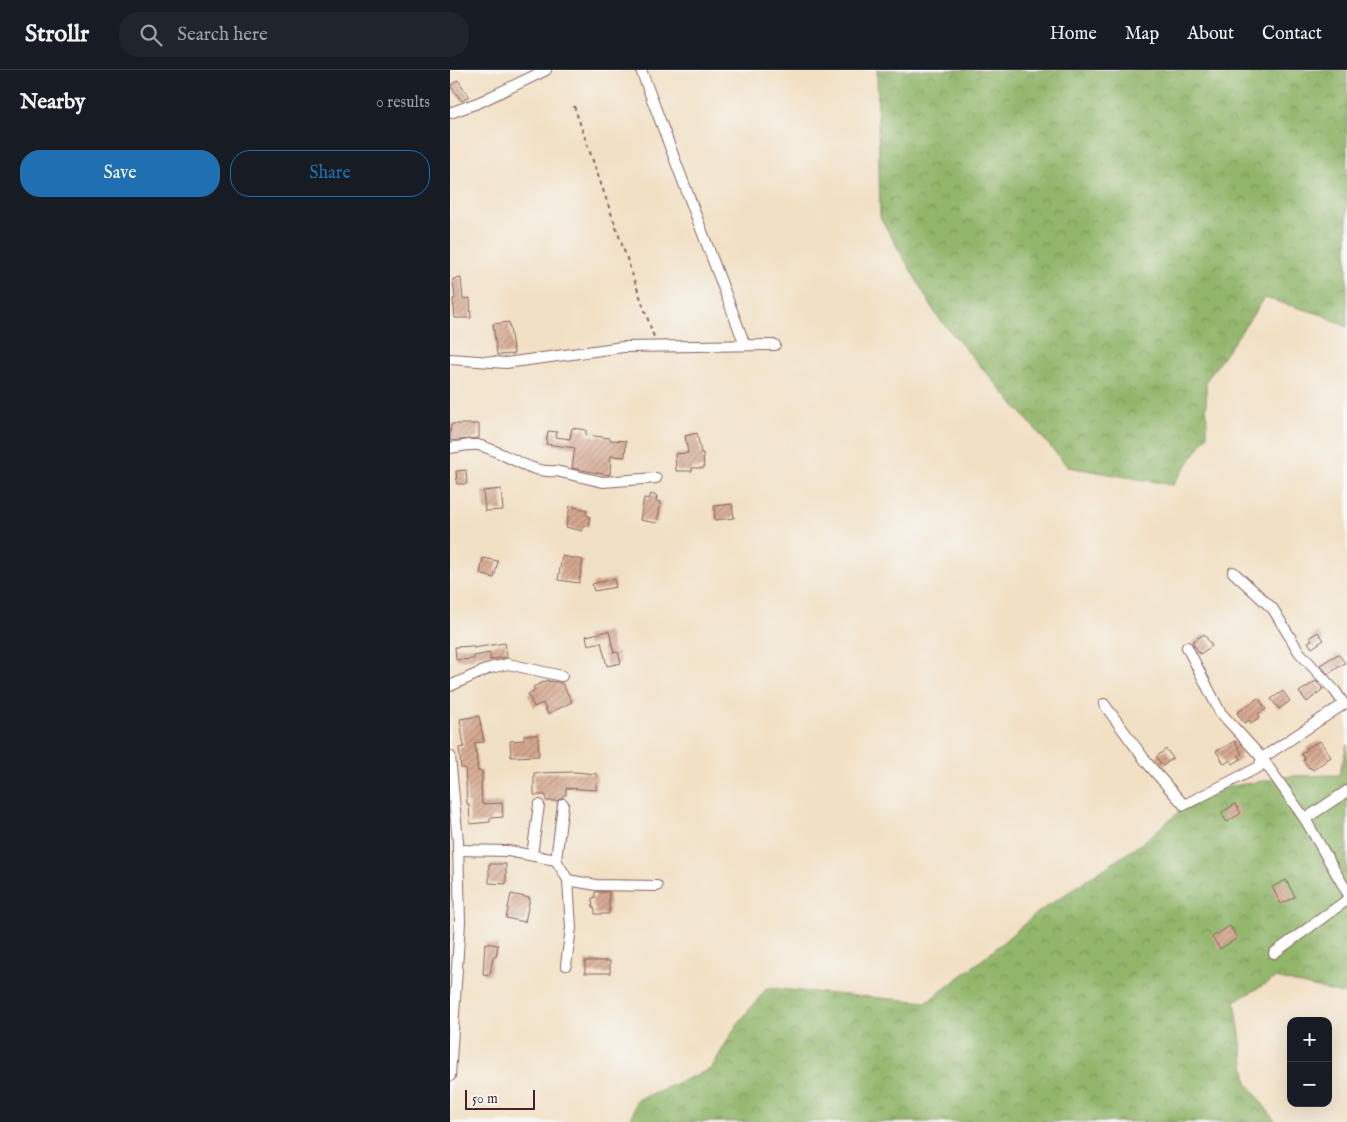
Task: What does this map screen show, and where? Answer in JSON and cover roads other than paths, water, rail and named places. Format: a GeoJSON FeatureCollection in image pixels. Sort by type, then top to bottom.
{"type":"FeatureCollection","features":[{"type":"Feature","properties":{"kind":"street"},"geometry":{"type":"LineString","coordinates":[[450,113],[480,102],[545,70]]}},
{"type":"Feature","properties":{"kind":"street"},"geometry":{"type":"LineString","coordinates":[[641,70],[745,345]]}},
{"type":"Feature","properties":{"kind":"street"},"geometry":{"type":"LineString","coordinates":[[450,359],[506,363],[623,347],[774,344]]}},
{"type":"Feature","properties":{"kind":"street"},"geometry":{"type":"LineString","coordinates":[[450,448],[477,445],[533,468],[556,471],[603,482],[656,478]]}},
{"type":"Feature","properties":{"kind":"street"},"geometry":{"type":"LineString","coordinates":[[1104,704],[1148,764],[1184,806],[1259,767],[1262,758],[1345,703],[1299,652],[1273,609],[1232,572]]}},
{"type":"Feature","properties":{"kind":"street"},"geometry":{"type":"LineString","coordinates":[[1187,647],[1220,712],[1262,758],[1305,818],[1347,892]]}},
{"type":"Feature","properties":{"kind":"street"},"geometry":{"type":"LineString","coordinates":[[450,686],[490,668],[508,664],[562,676]]}},
{"type":"Feature","properties":{"kind":"street"},"geometry":{"type":"LineString","coordinates":[[450,756],[455,845],[453,1011],[450,1076]]}},
{"type":"Feature","properties":{"kind":"street"},"geometry":{"type":"LineString","coordinates":[[1305,818],[1347,791]]}},
{"type":"Feature","properties":{"kind":"street"},"geometry":{"type":"LineString","coordinates":[[563,804],[556,860],[568,880],[571,928],[566,965]]}},
{"type":"Feature","properties":{"kind":"street"},"geometry":{"type":"LineString","coordinates":[[532,856],[539,805]]}},
{"type":"Feature","properties":{"kind":"street"},"geometry":{"type":"LineString","coordinates":[[455,845],[508,851],[556,860]]}},
{"type":"Feature","properties":{"kind":"street"},"geometry":{"type":"LineString","coordinates":[[568,880],[596,885],[658,886]]}},
{"type":"Feature","properties":{"kind":"street"},"geometry":{"type":"LineString","coordinates":[[1274,953],[1347,900]]}}]}
